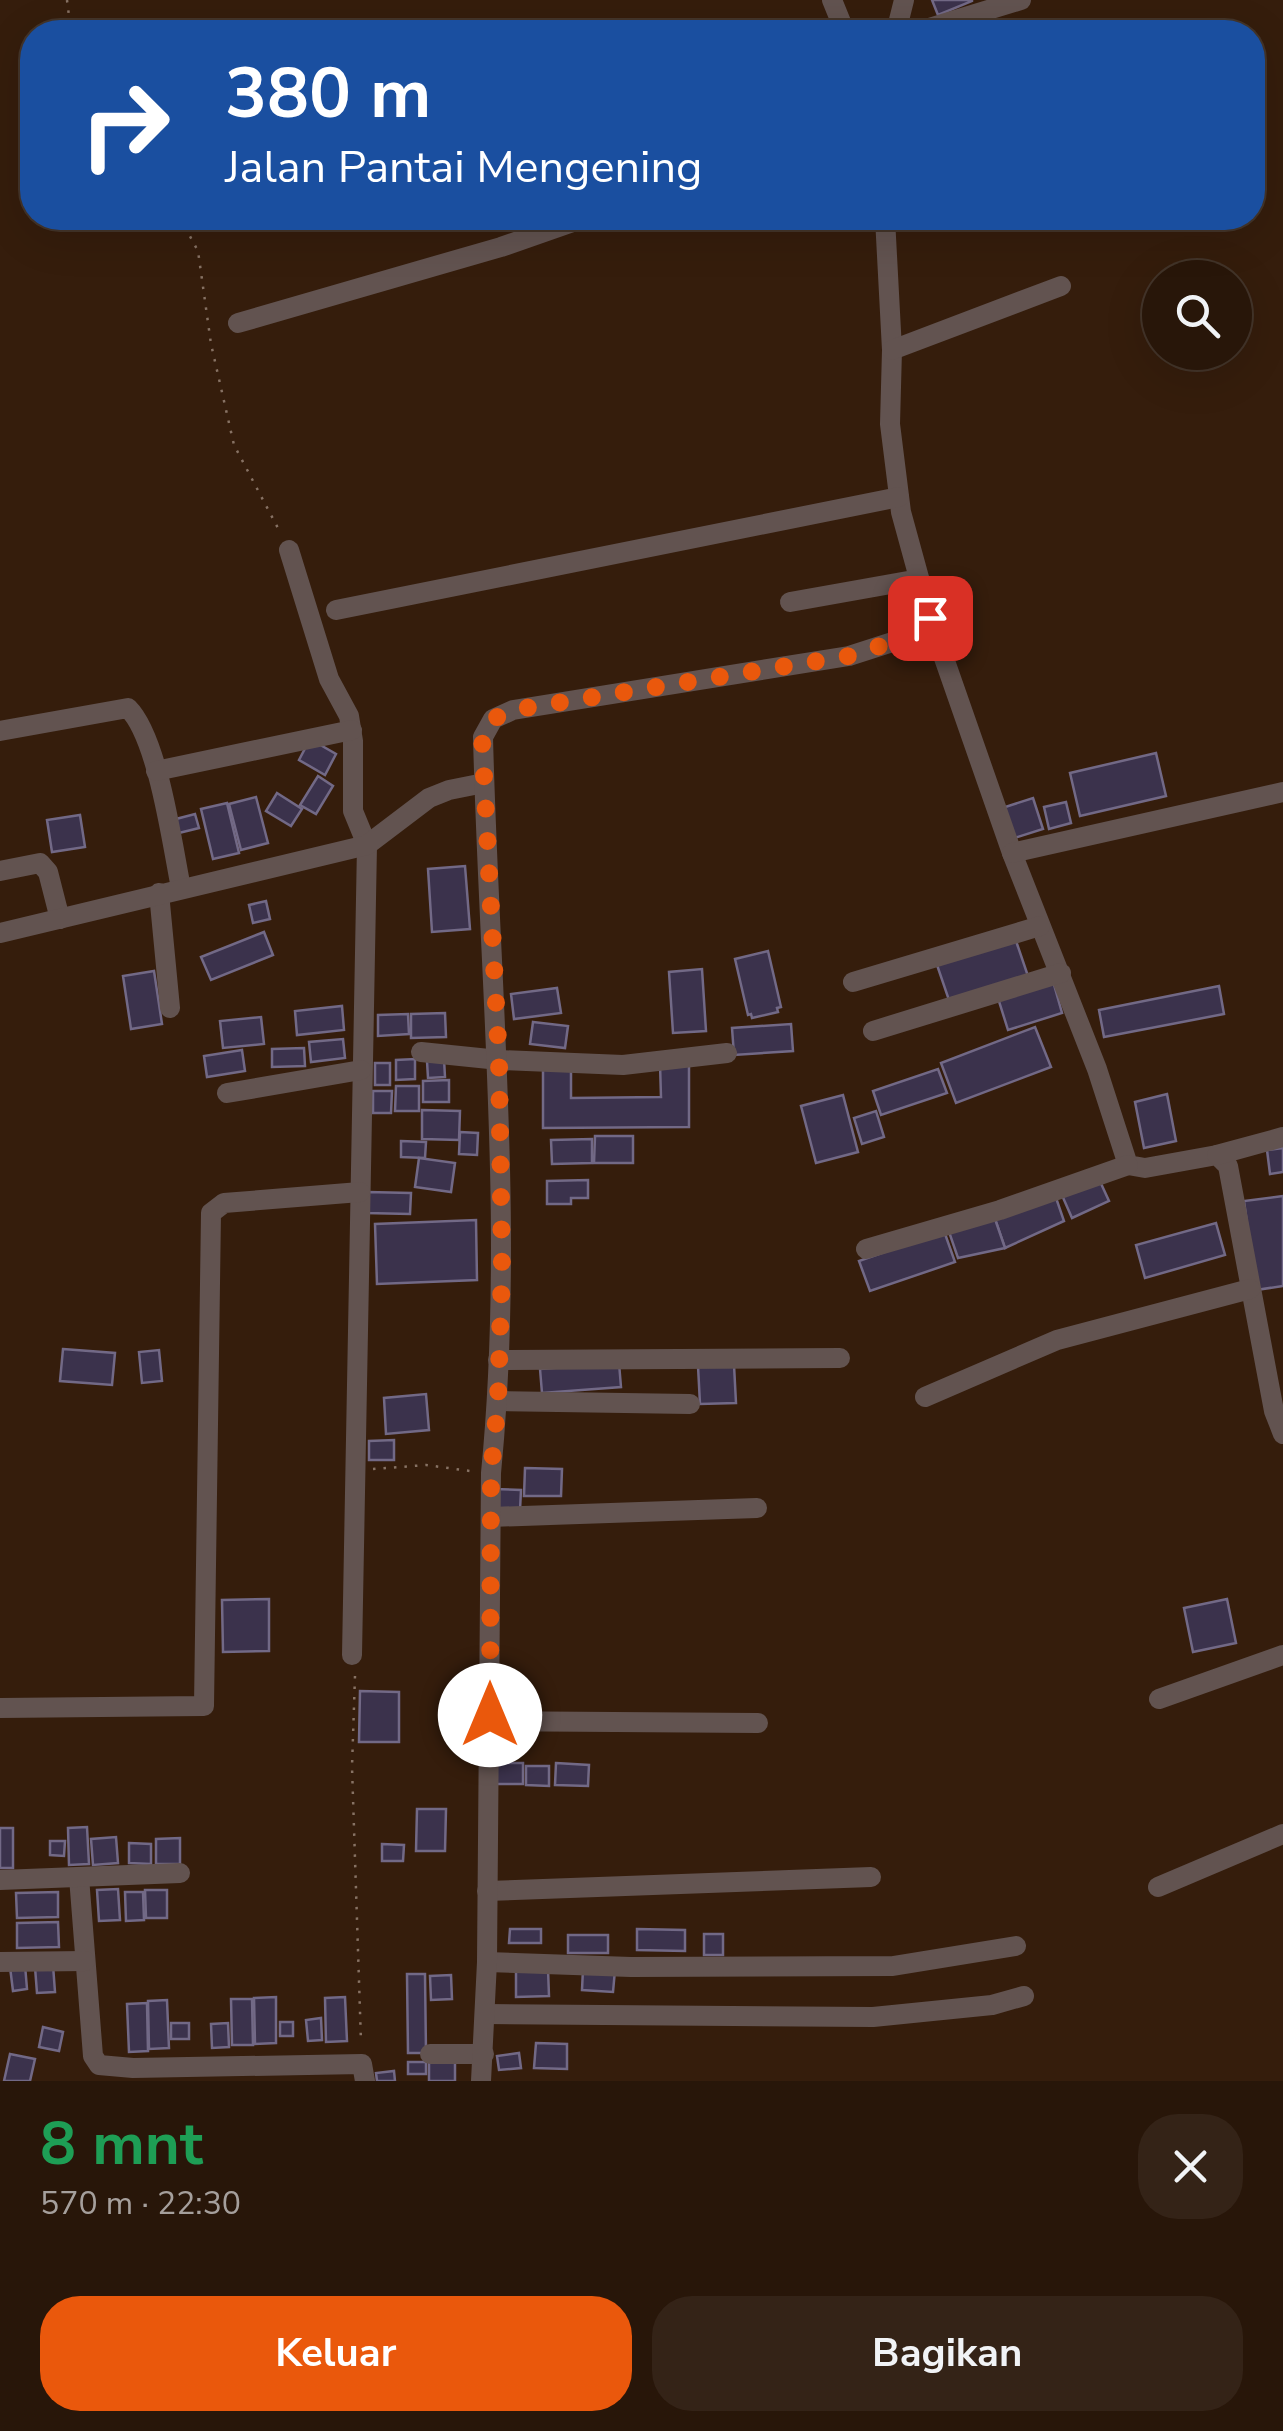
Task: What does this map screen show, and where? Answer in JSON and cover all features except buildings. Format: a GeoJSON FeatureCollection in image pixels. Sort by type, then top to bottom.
{"type":"FeatureCollection","features":[{"type":"Feature","properties":{"kind":"street"},"geometry":{"type":"LineString","coordinates":[[955,20],[1021,0]]}},
{"type":"Feature","properties":{"kind":"street"},"geometry":{"type":"LineString","coordinates":[[238,322],[549,230]]}},
{"type":"Feature","properties":{"kind":"street"},"geometry":{"type":"LineString","coordinates":[[886,230],[892,350],[890,424],[899,498],[930,618],[1012,853],[1061,973],[1128,1164]]}},
{"type":"Feature","properties":{"kind":"street"},"geometry":{"type":"LineString","coordinates":[[892,350],[1061,286]]}},
{"type":"Feature","properties":{"kind":"street"},"geometry":{"type":"LineString","coordinates":[[336,610],[899,498]]}},
{"type":"Feature","properties":{"kind":"street"},"geometry":{"type":"LineString","coordinates":[[290,550],[328,678],[349,716],[353,811],[362,847],[352,1655]]}},
{"type":"Feature","properties":{"kind":"street"},"geometry":{"type":"LineString","coordinates":[[790,602],[920,578]]}},
{"type":"Feature","properties":{"kind":"street"},"geometry":{"type":"LineString","coordinates":[[481,2081],[487,1962],[491,1473],[498,1400],[502,1270],[499,1060],[482,738],[493,719],[501,714],[849,656],[908,637],[930,618]]}},
{"type":"Feature","properties":{"kind":"street"},"geometry":{"type":"LineString","coordinates":[[0,731],[128,708],[138,719],[156,771],[181,888]]}},
{"type":"Feature","properties":{"kind":"street"},"geometry":{"type":"LineString","coordinates":[[156,771],[352,730]]}},
{"type":"Feature","properties":{"kind":"street"},"geometry":{"type":"LineString","coordinates":[[0,932],[362,847],[429,798],[484,783]]}},
{"type":"Feature","properties":{"kind":"street"},"geometry":{"type":"LineString","coordinates":[[1012,853],[1283,792]]}},
{"type":"Feature","properties":{"kind":"street"},"geometry":{"type":"LineString","coordinates":[[0,871],[40,863],[48,872],[60,919]]}},
{"type":"Feature","properties":{"kind":"street"},"geometry":{"type":"LineString","coordinates":[[159,893],[170,1008]]}},
{"type":"Feature","properties":{"kind":"street"},"geometry":{"type":"LineString","coordinates":[[854,982],[1040,926]]}},
{"type":"Feature","properties":{"kind":"street"},"geometry":{"type":"LineString","coordinates":[[873,1031],[1061,973]]}},
{"type":"Feature","properties":{"kind":"street"},"geometry":{"type":"LineString","coordinates":[[421,1052],[622,1065],[727,1053]]}},
{"type":"Feature","properties":{"kind":"street"},"geometry":{"type":"LineString","coordinates":[[227,1093],[361,1070]]}},
{"type":"Feature","properties":{"kind":"street"},"geometry":{"type":"LineString","coordinates":[[866,1249],[1000,1210],[1128,1164],[1146,1168],[1283,1137]]}},
{"type":"Feature","properties":{"kind":"street"},"geometry":{"type":"LineString","coordinates":[[1217,1155],[1228,1166],[1274,1411],[1283,1434]]}},
{"type":"Feature","properties":{"kind":"street"},"geometry":{"type":"LineString","coordinates":[[0,1708],[204,1706],[211,1213],[224,1203],[360,1192]]}},
{"type":"Feature","properties":{"kind":"street"},"geometry":{"type":"LineString","coordinates":[[924,1397],[1057,1340],[1250,1289]]}},
{"type":"Feature","properties":{"kind":"street"},"geometry":{"type":"LineString","coordinates":[[498,1360],[840,1358]]}},
{"type":"Feature","properties":{"kind":"street"},"geometry":{"type":"LineString","coordinates":[[498,1400],[690,1404]]}},
{"type":"Feature","properties":{"kind":"street"},"geometry":{"type":"LineString","coordinates":[[491,1516],[757,1508]]}},
{"type":"Feature","properties":{"kind":"street"},"geometry":{"type":"LineString","coordinates":[[1159,1699],[1283,1656]]}},
{"type":"Feature","properties":{"kind":"street"},"geometry":{"type":"LineString","coordinates":[[490,1721],[758,1722]]}},
{"type":"Feature","properties":{"kind":"street"},"geometry":{"type":"LineString","coordinates":[[1158,1886],[1283,1834]]}},
{"type":"Feature","properties":{"kind":"street"},"geometry":{"type":"LineString","coordinates":[[0,1880],[180,1873]]}},
{"type":"Feature","properties":{"kind":"street"},"geometry":{"type":"LineString","coordinates":[[79,1877],[95,2060],[131,2074],[363,2072]]}},
{"type":"Feature","properties":{"kind":"street"},"geometry":{"type":"LineString","coordinates":[[487,1891],[871,1877]]}},
{"type":"Feature","properties":{"kind":"street"},"geometry":{"type":"LineString","coordinates":[[487,1962],[631,1967],[893,1966],[1016,1946]]}},
{"type":"Feature","properties":{"kind":"street"},"geometry":{"type":"LineString","coordinates":[[0,1962],[84,1961]]}},
{"type":"Feature","properties":{"kind":"street"},"geometry":{"type":"LineString","coordinates":[[485,2014],[873,2016],[992,2006],[1024,1996]]}},
{"type":"Feature","properties":{"kind":"street"},"geometry":{"type":"LineString","coordinates":[[430,2054],[484,2054]]}},
{"type":"Feature","properties":{"kind":"path"},"geometry":{"type":"LineString","coordinates":[[187,230],[198,251],[211,344],[234,445],[290,550]]}},
{"type":"Feature","properties":{"kind":"path"},"geometry":{"type":"LineString","coordinates":[[353,1470],[426,1465],[491,1473]]}},
{"type":"Feature","properties":{"kind":"path"},"geometry":{"type":"LineString","coordinates":[[352,1655],[357,1684],[352,1767],[363,2072]]}},
{"type":"Feature","properties":{"kind":"route"},"geometry":{"type":"LineString","coordinates":[[490,1715],[491,1473],[498,1400],[502,1270],[499,1060],[482,738],[493,719],[513,710],[849,656],[908,637],[930,618]]}}]}
